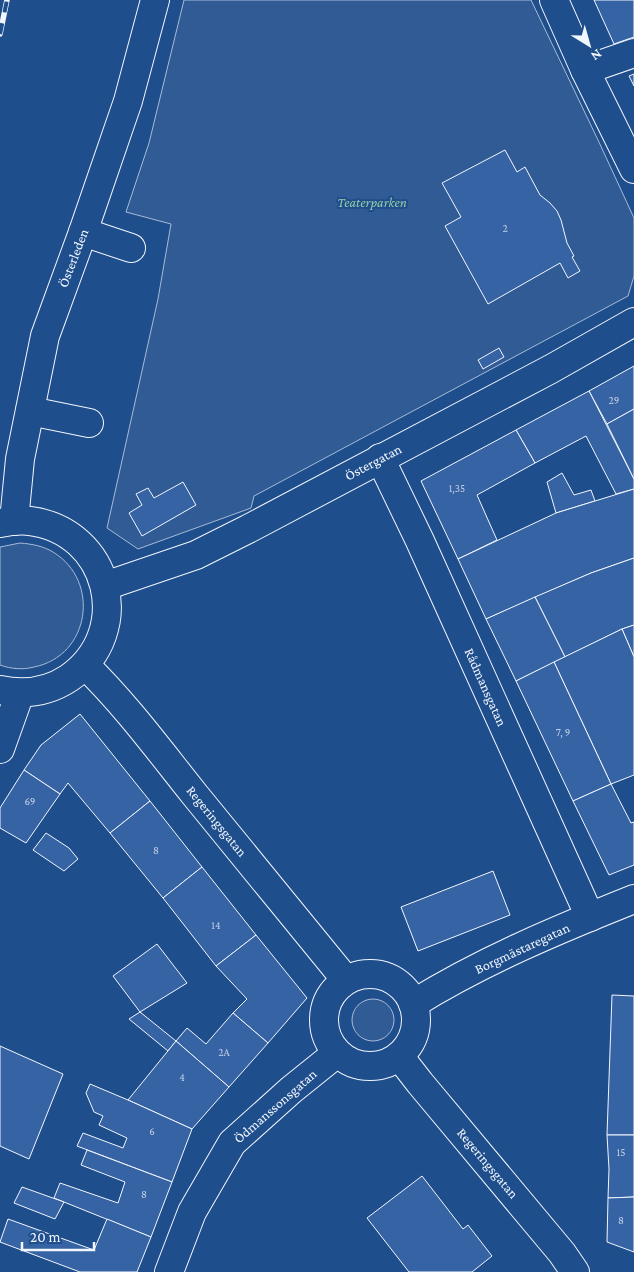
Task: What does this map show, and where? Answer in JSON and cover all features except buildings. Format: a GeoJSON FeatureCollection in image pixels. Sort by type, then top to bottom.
{"type":"FeatureCollection","features":[{"type":"Feature","properties":{"kind":"street","name":"Österleden"},"geometry":{"type":"LineString","coordinates":[[10,691],[38,691],[56,686],[76,673],[85,665],[93,653],[105,628],[107,600],[105,586],[93,558],[83,547],[72,537],[44,524],[29,521],[7,522],[45,336],[128,101],[155,0]]}},
{"type":"Feature","properties":{"kind":"street"},"geometry":{"type":"LineString","coordinates":[[554,0],[585,70],[634,169]]}},
{"type":"Feature","properties":{"kind":"street"},"geometry":{"type":"LineString","coordinates":[[585,70],[634,53]]}},
{"type":"Feature","properties":{"kind":"street"},"geometry":{"type":"LineString","coordinates":[[83,232],[131,248]]}},
{"type":"Feature","properties":{"kind":"street","name":"Östergatan"},"geometry":{"type":"LineString","coordinates":[[105,586],[196,555],[551,368],[634,322]]}},
{"type":"Feature","properties":{"kind":"street"},"geometry":{"type":"LineString","coordinates":[[30,411],[89,423]]}},
{"type":"Feature","properties":{"kind":"street","name":"Rådmansgatan"},"geometry":{"type":"LineString","coordinates":[[380,458],[420,541],[590,917]]}},
{"type":"Feature","properties":{"kind":"street","name":"Regeringsgatan"},"geometry":{"type":"LineString","coordinates":[[85,665],[105,684],[131,714],[346,980]]}},
{"type":"Feature","properties":{"kind":"street"},"geometry":{"type":"LineString","coordinates":[[0,749],[10,691]]}},
{"type":"Feature","properties":{"kind":"street","name":"Borgmästaregatan"},"geometry":{"type":"LineString","coordinates":[[413,1004],[444,985],[490,962],[634,899]]}},
{"type":"Feature","properties":{"kind":"street"},"geometry":{"type":"LineString","coordinates":[[369,973],[385,976],[399,984],[410,997],[413,1004],[416,1018],[414,1032],[409,1045],[399,1056],[384,1064],[367,1066],[351,1062],[337,1053],[331,1046],[324,1028],[324,1010],[332,993],[346,980],[361,974],[369,973]]}},
{"type":"Feature","properties":{"kind":"street","name":"Ödmanssonsgatan"},"geometry":{"type":"LineString","coordinates":[[169,1272],[192,1212],[232,1143],[291,1090],[337,1053]]}},
{"type":"Feature","properties":{"kind":"street","name":"Regeringsgatan"},"geometry":{"type":"LineString","coordinates":[[399,1056],[562,1253],[575,1272]]}},
{"type":"Feature","properties":{"kind":"green space","name":"Teaterparken"},"geometry":{"type":"Polygon","coordinates":[[[184,0],[531,0],[634,218],[634,276],[628,296],[254,496],[251,508],[138,549],[107,528],[158,299],[171,224],[126,212],[149,143],[184,0]]]}},
{"type":"Feature","properties":{"kind":"green space"},"geometry":{"type":"Polygon","coordinates":[[[20,543],[49,550],[68,565],[78,581],[83,598],[82,616],[77,633],[67,648],[53,660],[34,667],[21,669],[0,665],[0,547],[20,543]]]}},
{"type":"Feature","properties":{"kind":"green space"},"geometry":{"type":"Polygon","coordinates":[[[373,999],[388,1005],[394,1020],[388,1035],[373,1041],[358,1035],[352,1020],[358,1005],[373,999]]]}},
{"type":"Feature","properties":{"kind":"railway"},"geometry":{"type":"LineString","coordinates":[[0,34],[7,0]]}}]}
